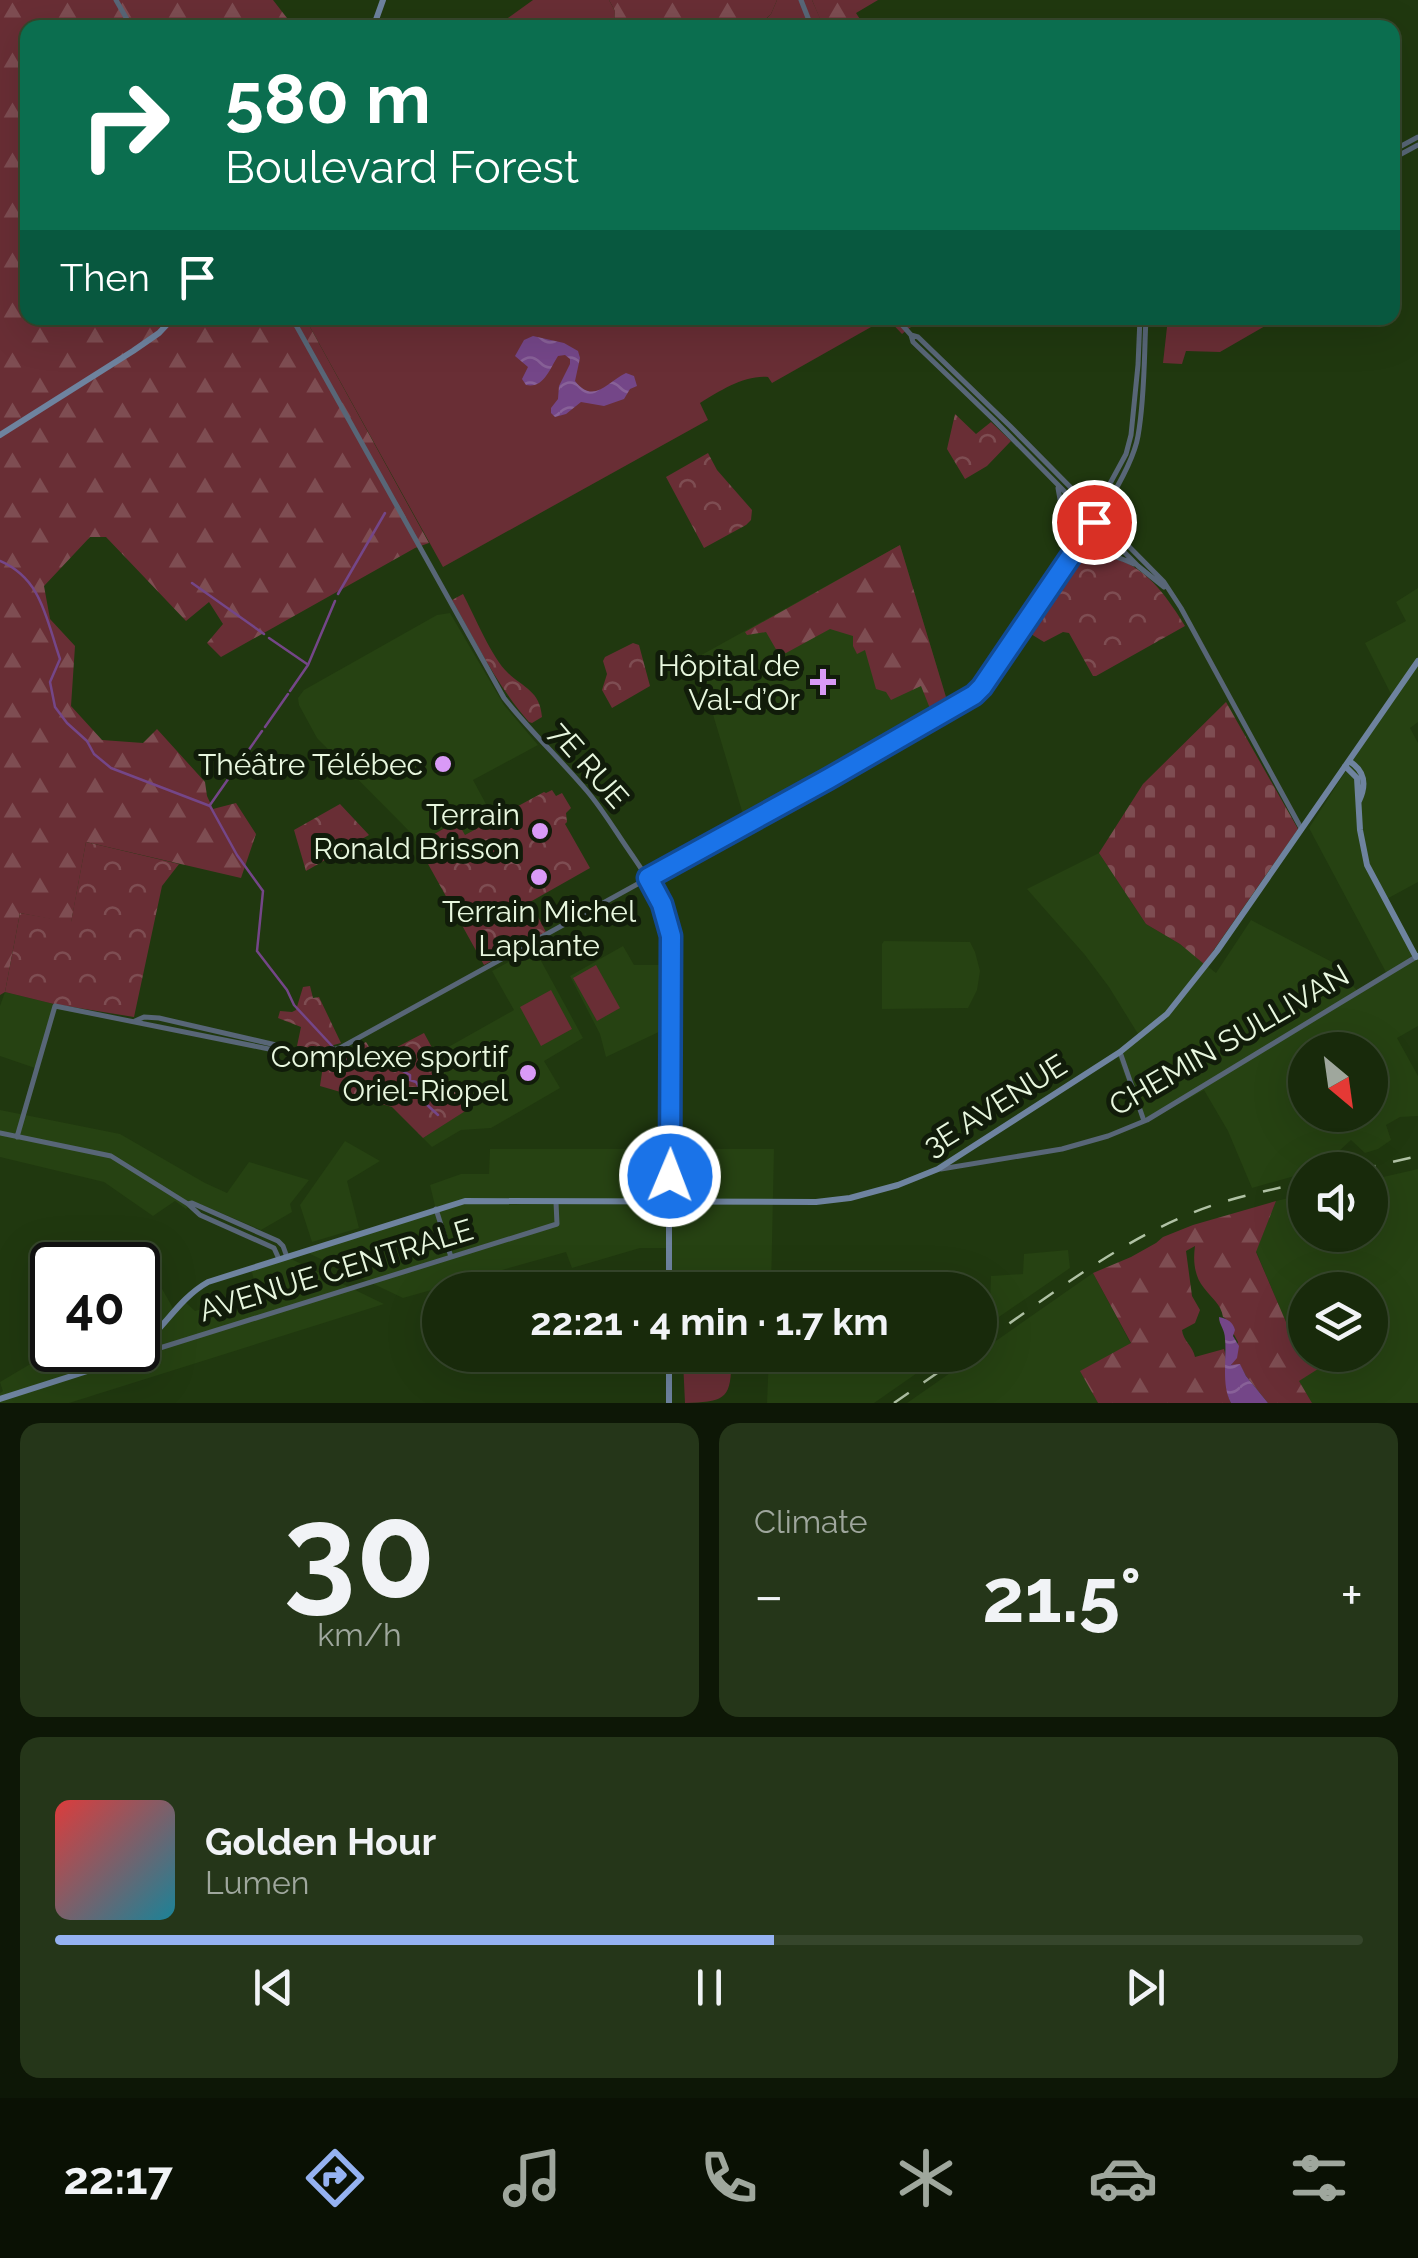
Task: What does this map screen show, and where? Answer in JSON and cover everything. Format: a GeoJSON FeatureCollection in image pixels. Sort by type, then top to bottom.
{"type":"FeatureCollection","features":[{"type":"Feature","properties":{"kind":"main road"},"geometry":{"type":"LineString","coordinates":[[0,435],[166,325]]}},
{"type":"Feature","properties":{"kind":"main road","name":"3E AVENUE"},"geometry":{"type":"LineString","coordinates":[[160,1329],[183,1300],[202,1285],[471,1200],[832,1200],[898,1185],[938,1169],[1120,1052],[1167,1014],[1217,951],[1418,661]]}},
{"type":"Feature","properties":{"kind":"main road"},"geometry":{"type":"LineString","coordinates":[[1347,764],[1356,774],[1362,845],[1374,881],[1417,956]]}},
{"type":"Feature","properties":{"kind":"main road","name":"7E RUE"},"geometry":{"type":"LineString","coordinates":[[669,1201],[669,1272]]}},
{"type":"Feature","properties":{"kind":"main road","name":"3E AVENUE"},"geometry":{"type":"LineString","coordinates":[[0,1400],[85,1372]]}},
{"type":"Feature","properties":{"kind":"main road"},"geometry":{"type":"LineString","coordinates":[[669,1372],[670,1403]]}},
{"type":"Feature","properties":{"kind":"street","name":"7E RUE"},"geometry":{"type":"LineString","coordinates":[[296,325],[504,698],[590,794],[662,904],[671,936],[669,1201]]}},
{"type":"Feature","properties":{"kind":"street"},"geometry":{"type":"LineString","coordinates":[[901,325],[913,342],[1058,485],[1156,573],[1180,608],[1302,829]]}},
{"type":"Feature","properties":{"kind":"street"},"geometry":{"type":"LineString","coordinates":[[1047,589],[1067,564],[1094,517],[1131,435],[1142,325]]}},
{"type":"Feature","properties":{"kind":"street"},"geometry":{"type":"LineString","coordinates":[[910,336],[918,337],[1010,426],[1138,566],[1166,589]]}},
{"type":"Feature","properties":{"kind":"street"},"geometry":{"type":"LineString","coordinates":[[1058,485],[1069,550]]}},
{"type":"Feature","properties":{"kind":"street"},"geometry":{"type":"LineString","coordinates":[[17,1136],[56,1006],[135,1021],[159,1018],[297,1050],[324,1052],[340,1048],[828,779],[974,695],[1094,517]]}},
{"type":"Feature","properties":{"kind":"street"},"geometry":{"type":"LineString","coordinates":[[1067,564],[1091,554],[1112,556],[1138,566]]}},
{"type":"Feature","properties":{"kind":"street","name":"CHEMIN SULLIVAN"},"geometry":{"type":"LineString","coordinates":[[938,1169],[1062,1149],[1144,1121],[1417,956]]}},
{"type":"Feature","properties":{"kind":"street"},"geometry":{"type":"LineString","coordinates":[[1120,1052],[1144,1121]]}},
{"type":"Feature","properties":{"kind":"street"},"geometry":{"type":"LineString","coordinates":[[0,1133],[111,1156],[200,1215],[274,1248],[283,1258]]}},
{"type":"Feature","properties":{"kind":"street","name":"AVENUE CENTRALE"},"geometry":{"type":"LineString","coordinates":[[160,1348],[557,1224],[556,1200]]}},
{"type":"Feature","properties":{"kind":"street"},"geometry":{"type":"LineString","coordinates":[[436,1208],[451,1257]]}},
{"type":"Feature","properties":{"kind":"shaded area","name":"Hôpital de Val-d’Or"},"geometry":{"type":"Polygon","coordinates":[[[900,545],[949,707],[745,821],[696,658],[900,545]]]}},
{"type":"Feature","properties":{"kind":"shaded area"},"geometry":{"type":"Polygon","coordinates":[[[1418,588],[1418,722],[1410,728],[1418,743],[1418,882],[1383,901],[1418,957],[1418,1026],[1397,1038],[1418,1076],[1418,1116],[1400,1117],[1388,1124],[1388,1032],[1288,1032],[1288,1132],[1388,1131],[1391,1140],[1368,1152],[1351,1140],[1338,1152],[1288,1152],[1288,1178],[1252,1188],[1228,1131],[1204,1090],[1143,1124],[1116,1052],[1138,1034],[1085,955],[1027,889],[1099,853],[1146,924],[1180,944],[1216,973],[1251,920],[1332,962],[1359,993],[1388,976],[1309,828],[1393,698],[1365,643],[1406,621],[1396,602],[1418,588]]]}},
{"type":"Feature","properties":{"kind":"shaded area"},"geometry":{"type":"Polygon","coordinates":[[[450,613],[504,705],[538,745],[473,780],[494,819],[465,835],[456,821],[417,844],[412,834],[317,738],[298,698],[304,690],[437,615],[450,613]]]}},
{"type":"Feature","properties":{"kind":"shaded area"},"geometry":{"type":"Polygon","coordinates":[[[884,941],[970,942],[980,971],[977,990],[968,1008],[882,1009],[884,941]]]}},
{"type":"Feature","properties":{"kind":"shaded area"},"geometry":{"type":"Polygon","coordinates":[[[623,946],[634,965],[666,965],[665,1029],[606,1057],[600,1034],[570,976],[623,946]]]}},
{"type":"Feature","properties":{"kind":"shaded area"},"geometry":{"type":"Polygon","coordinates":[[[534,948],[583,1038],[544,1061],[560,1088],[491,1128],[461,1130],[432,1147],[423,1138],[469,1108],[458,1087],[443,1088],[427,1059],[514,1010],[492,971],[534,948]]]}},
{"type":"Feature","properties":{"kind":"shaded area"},"geometry":{"type":"Polygon","coordinates":[[[5,992],[54,1004],[35,1068],[0,1056],[0,1006],[5,992]]]}},
{"type":"Feature","properties":{"kind":"shaded area"},"geometry":{"type":"Polygon","coordinates":[[[0,1110],[120,1134],[227,1193],[249,1162],[309,1180],[290,1204],[292,1212],[261,1230],[193,1201],[186,1209],[175,1201],[153,1216],[104,1182],[0,1157],[0,1110]]]}},
{"type":"Feature","properties":{"kind":"shaded area"},"geometry":{"type":"Polygon","coordinates":[[[345,1141],[380,1161],[347,1181],[359,1228],[312,1242],[300,1205],[345,1141]]]}},
{"type":"Feature","properties":{"kind":"shaded area"},"geometry":{"type":"Polygon","coordinates":[[[490,1149],[774,1149],[771,1272],[670,1272],[671,1248],[640,1248],[572,1268],[566,1252],[495,1272],[422,1272],[422,1293],[403,1298],[306,1252],[436,1210],[430,1185],[461,1174],[489,1174],[490,1149]]]}},
{"type":"Feature","properties":{"kind":"shaded area"},"geometry":{"type":"Polygon","coordinates":[[[1418,1169],[1418,1403],[1312,1403],[1297,1379],[1309,1372],[1388,1372],[1388,1272],[1288,1272],[1288,1327],[1256,1251],[1276,1201],[1288,1198],[1288,1252],[1388,1252],[1388,1176],[1418,1169]]]}},
{"type":"Feature","properties":{"kind":"shaded area"},"geometry":{"type":"Polygon","coordinates":[[[1068,1250],[1070,1268],[997,1318],[997,1276],[1023,1274],[1024,1254],[1068,1250]]]}},
{"type":"Feature","properties":{"kind":"shaded area"},"geometry":{"type":"Polygon","coordinates":[[[287,1257],[384,1304],[69,1403],[0,1403],[0,1382],[30,1364],[30,1372],[160,1372],[160,1288],[174,1310],[183,1300],[195,1311],[257,1292],[251,1268],[287,1257]]]}},
{"type":"Feature","properties":{"kind":"shaded area"},"geometry":{"type":"Polygon","coordinates":[[[1093,1273],[1131,1344],[1081,1371],[1098,1403],[907,1403],[952,1372],[997,1372],[997,1340],[1093,1273]]]}},
{"type":"Feature","properties":{"kind":"shaded area"},"geometry":{"type":"Polygon","coordinates":[[[768,1372],[919,1372],[874,1403],[767,1403],[768,1372]]]}},
{"type":"Feature","properties":{"kind":"green space"},"geometry":{"type":"Polygon","coordinates":[[[0,0],[273,0],[289,20],[20,20],[20,325],[309,325],[429,543],[221,657],[207,643],[223,624],[209,602],[186,621],[106,537],[90,537],[44,586],[50,619],[75,646],[71,706],[102,740],[143,743],[157,729],[205,782],[213,809],[236,803],[256,834],[241,878],[86,842],[71,923],[20,913],[5,992],[0,995],[0,0]]]}},
{"type":"Feature","properties":{"kind":"green space"},"geometry":{"type":"Polygon","coordinates":[[[533,0],[609,0],[615,11],[614,20],[505,20],[533,0]]]}},
{"type":"Feature","properties":{"kind":"green space"},"geometry":{"type":"Polygon","coordinates":[[[609,0],[777,0],[765,20],[614,20],[609,0]]]}},
{"type":"Feature","properties":{"kind":"green space"},"geometry":{"type":"Polygon","coordinates":[[[777,0],[812,0],[821,20],[765,20],[777,0]]]}},
{"type":"Feature","properties":{"kind":"green space"},"geometry":{"type":"Polygon","coordinates":[[[812,0],[878,0],[856,13],[860,20],[821,20],[812,0]]]}},
{"type":"Feature","properties":{"kind":"green space"},"geometry":{"type":"Polygon","coordinates":[[[309,325],[875,325],[772,383],[768,377],[732,385],[700,403],[708,420],[443,567],[309,325]]]}},
{"type":"Feature","properties":{"kind":"green space"},"geometry":{"type":"Polygon","coordinates":[[[894,325],[913,325],[911,327],[902,334],[894,325]]]}},
{"type":"Feature","properties":{"kind":"green space"},"geometry":{"type":"Polygon","coordinates":[[[1167,325],[1267,325],[1220,352],[1186,351],[1182,364],[1163,363],[1167,325]]]}},
{"type":"Feature","properties":{"kind":"green space"},"geometry":{"type":"Polygon","coordinates":[[[955,414],[976,434],[991,422],[1011,441],[987,466],[965,479],[947,449],[955,414]]]}},
{"type":"Feature","properties":{"kind":"green space"},"geometry":{"type":"Polygon","coordinates":[[[708,453],[717,470],[752,510],[746,525],[704,548],[666,477],[708,453]]]}},
{"type":"Feature","properties":{"kind":"green space"},"geometry":{"type":"Polygon","coordinates":[[[900,545],[949,707],[933,716],[921,686],[891,700],[886,692],[876,689],[865,650],[857,654],[853,636],[830,629],[786,653],[777,651],[766,632],[745,632],[900,545]]]}},
{"type":"Feature","properties":{"kind":"green space"},"geometry":{"type":"Polygon","coordinates":[[[1087,557],[1119,560],[1140,571],[1165,596],[1185,626],[1096,676],[1069,633],[1044,642],[1026,631],[1070,566],[1087,557]]]}},
{"type":"Feature","properties":{"kind":"green space"},"geometry":{"type":"Polygon","coordinates":[[[463,594],[502,666],[538,701],[542,717],[532,723],[497,679],[452,600],[463,594]]]}},
{"type":"Feature","properties":{"kind":"green space"},"geometry":{"type":"Polygon","coordinates":[[[633,643],[639,645],[650,686],[612,708],[602,690],[607,674],[603,661],[633,643]]]}},
{"type":"Feature","properties":{"kind":"green space"},"geometry":{"type":"Polygon","coordinates":[[[1226,702],[1298,829],[1204,964],[1146,924],[1099,853],[1143,784],[1226,702]]]}},
{"type":"Feature","properties":{"kind":"green space"},"geometry":{"type":"Polygon","coordinates":[[[552,790],[556,796],[562,793],[571,808],[565,824],[590,868],[530,902],[546,932],[484,965],[417,844],[457,821],[465,835],[552,790]]]}},
{"type":"Feature","properties":{"kind":"green space"},"geometry":{"type":"Polygon","coordinates":[[[340,804],[369,835],[306,871],[294,830],[340,804]]]}},
{"type":"Feature","properties":{"kind":"green space"},"geometry":{"type":"Polygon","coordinates":[[[86,842],[179,864],[162,886],[134,1017],[5,992],[20,913],[71,922],[86,842]]]}},
{"type":"Feature","properties":{"kind":"green space"},"geometry":{"type":"Polygon","coordinates":[[[596,965],[620,1008],[597,1021],[573,978],[596,965]]]}},
{"type":"Feature","properties":{"kind":"green space"},"geometry":{"type":"Polygon","coordinates":[[[310,986],[313,998],[319,997],[341,1043],[319,1049],[297,1046],[301,1027],[278,1018],[280,1011],[296,1010],[303,987],[310,986]]]}},
{"type":"Feature","properties":{"kind":"green space"},"geometry":{"type":"Polygon","coordinates":[[[551,990],[572,1029],[541,1046],[520,1007],[551,990]]]}},
{"type":"Feature","properties":{"kind":"green space"},"geometry":{"type":"Polygon","coordinates":[[[424,1033],[436,1055],[427,1060],[443,1087],[458,1087],[470,1108],[423,1138],[392,1107],[320,1086],[325,1052],[346,1045],[350,1051],[366,1042],[376,1058],[424,1033]]]}},
{"type":"Feature","properties":{"kind":"green space"},"geometry":{"type":"Polygon","coordinates":[[[1276,1201],[1256,1252],[1288,1327],[1288,1372],[1313,1372],[1299,1381],[1312,1403],[1268,1403],[1240,1365],[1231,1366],[1238,1342],[1198,1278],[1195,1246],[1186,1251],[1192,1296],[1200,1310],[1195,1323],[1182,1330],[1195,1357],[1224,1349],[1231,1403],[1098,1403],[1080,1371],[1131,1343],[1093,1273],[1193,1225],[1276,1201]]]}},
{"type":"Feature","properties":{"kind":"green space"},"geometry":{"type":"Polygon","coordinates":[[[684,1372],[730,1372],[723,1396],[685,1403],[684,1372]]]}},
{"type":"Feature","properties":{"kind":"water"},"geometry":{"type":"Polygon","coordinates":[[[533,336],[564,343],[578,351],[575,381],[588,391],[600,389],[626,373],[634,376],[637,386],[624,399],[604,406],[581,402],[555,417],[551,408],[558,399],[570,359],[558,356],[542,381],[526,385],[522,379],[528,367],[515,356],[524,340],[533,336]]]}},
{"type":"Feature","properties":{"kind":"water"},"geometry":{"type":"Polygon","coordinates":[[[1219,1317],[1233,1325],[1233,1336],[1239,1346],[1231,1365],[1240,1364],[1268,1403],[1231,1403],[1225,1380],[1225,1336],[1219,1317]]]}},
{"type":"Feature","properties":{"kind":"waterway"},"geometry":{"type":"LineString","coordinates":[[338,594],[385,513]]}},
{"type":"Feature","properties":{"kind":"waterway"},"geometry":{"type":"LineString","coordinates":[[0,561],[25,578],[46,615],[60,659],[50,682],[55,707],[94,754],[111,768],[210,806],[237,855],[263,891],[257,951],[294,1005],[333,1047]]}},
{"type":"Feature","properties":{"kind":"waterway"},"geometry":{"type":"LineString","coordinates":[[192,583],[264,634]]}},
{"type":"Feature","properties":{"kind":"waterway"},"geometry":{"type":"LineString","coordinates":[[290,691],[308,665],[335,601]]}},
{"type":"Feature","properties":{"kind":"waterway"},"geometry":{"type":"LineString","coordinates":[[269,638],[307,664]]}},
{"type":"Feature","properties":{"kind":"waterway"},"geometry":{"type":"LineString","coordinates":[[265,727],[288,694]]}},
{"type":"Feature","properties":{"kind":"waterway"},"geometry":{"type":"LineString","coordinates":[[248,751],[262,731]]}},
{"type":"Feature","properties":{"kind":"waterway"},"geometry":{"type":"LineString","coordinates":[[235,769],[245,755]]}},
{"type":"Feature","properties":{"kind":"waterway"},"geometry":{"type":"LineString","coordinates":[[210,805],[231,775]]}},
{"type":"Feature","properties":{"kind":"waterway"},"geometry":{"type":"LineString","coordinates":[[337,1052],[343,1060],[375,1064],[410,1075],[410,1080],[423,1090],[423,1101],[438,1115]]}},
{"type":"Feature","properties":{"kind":"railway"},"geometry":{"type":"LineString","coordinates":[[1388,1163],[1418,1156]]}},
{"type":"Feature","properties":{"kind":"railway"},"geometry":{"type":"LineString","coordinates":[[997,1332],[1136,1240],[1220,1203],[1288,1186]]}},
{"type":"Feature","properties":{"kind":"railway"},"geometry":{"type":"LineString","coordinates":[[894,1403],[939,1372]]}},
{"type":"Feature","properties":{"kind":"place","name":"Hôpital de Val-d’Or"},"geometry":{"type":"Point","coordinates":[823,682]}},
{"type":"Feature","properties":{"kind":"place","name":"Théâtre Télébec"},"geometry":{"type":"Point","coordinates":[443,764]}},
{"type":"Feature","properties":{"kind":"place","name":"Terrain Ronald Brisson"},"geometry":{"type":"Point","coordinates":[540,831]}},
{"type":"Feature","properties":{"kind":"place","name":"Terrain Michel Laplante"},"geometry":{"type":"Point","coordinates":[539,877]}},
{"type":"Feature","properties":{"kind":"place","name":"Complexe sportif Oriel-Riopel"},"geometry":{"type":"Point","coordinates":[528,1073]}},
{"type":"Feature","properties":{"kind":"route"},"geometry":{"type":"LineString","coordinates":[[670,1176],[671,936],[668,917],[648,878],[974,695],[1094,522]]}}]}
